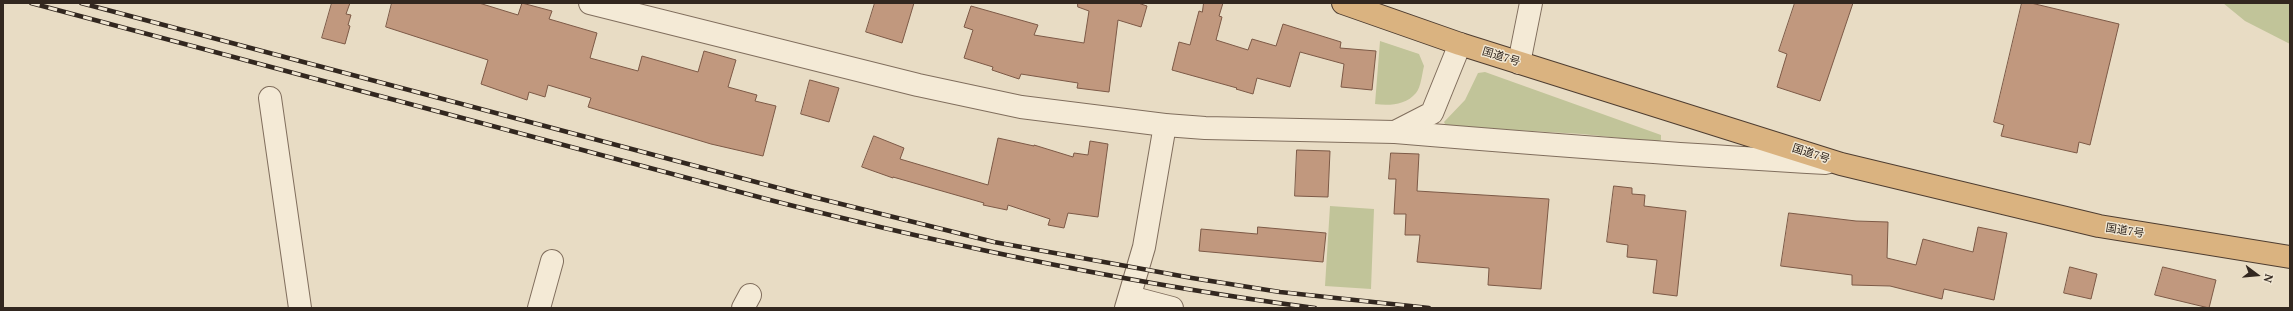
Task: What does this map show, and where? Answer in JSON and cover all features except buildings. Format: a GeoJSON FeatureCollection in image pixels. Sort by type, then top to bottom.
{"type":"FeatureCollection","features":[{"type":"Feature","properties":{"kind":"highway","name":"国道7号"},"geometry":{"type":"LineString","coordinates":[[1343,3],[1518,63],[1841,164],[2099,226],[2290,257]]}},
{"type":"Feature","properties":{"kind":"street"},"geometry":{"type":"LineString","coordinates":[[590,3],[918,85],[1021,107],[1164,125],[1394,132],[1652,150],[1711,157],[1841,164]]}},
{"type":"Feature","properties":{"kind":"street"},"geometry":{"type":"LineString","coordinates":[[1518,63],[1531,3]]}},
{"type":"Feature","properties":{"kind":"street"},"geometry":{"type":"LineString","coordinates":[[1394,132],[1432,113],[1460,44]]}},
{"type":"Feature","properties":{"kind":"street"},"geometry":{"type":"LineString","coordinates":[[270,98],[300,308]]}},
{"type":"Feature","properties":{"kind":"street"},"geometry":{"type":"LineString","coordinates":[[1164,125],[1144,247],[1128,302],[1172,308]]}},
{"type":"Feature","properties":{"kind":"street"},"geometry":{"type":"LineString","coordinates":[[539,308],[552,261]]}},
{"type":"Feature","properties":{"kind":"green space"},"geometry":{"type":"Polygon","coordinates":[[[2223,3],[2290,3],[2290,44],[2245,21],[2223,3]]]}},
{"type":"Feature","properties":{"kind":"green space"},"geometry":{"type":"Polygon","coordinates":[[[1380,41],[1419,54],[1424,66],[1420,84],[1416,93],[1407,100],[1397,104],[1375,104],[1380,41]]]}},
{"type":"Feature","properties":{"kind":"green space"},"geometry":{"type":"Polygon","coordinates":[[[1485,72],[1661,135],[1661,140],[1657,142],[1582,134],[1446,126],[1444,122],[1465,100],[1478,73],[1485,72]]]}},
{"type":"Feature","properties":{"kind":"green space"},"geometry":{"type":"Polygon","coordinates":[[[1330,206],[1374,209],[1371,289],[1325,286],[1330,206]]]}},
{"type":"Feature","properties":{"kind":"railway"},"geometry":{"type":"LineString","coordinates":[[31,3],[770,200],[905,233],[1109,275],[1315,308]]}},
{"type":"Feature","properties":{"kind":"railway"},"geometry":{"type":"LineString","coordinates":[[81,3],[805,195],[994,242],[1192,278],[1280,292],[1429,308]]}}]}
